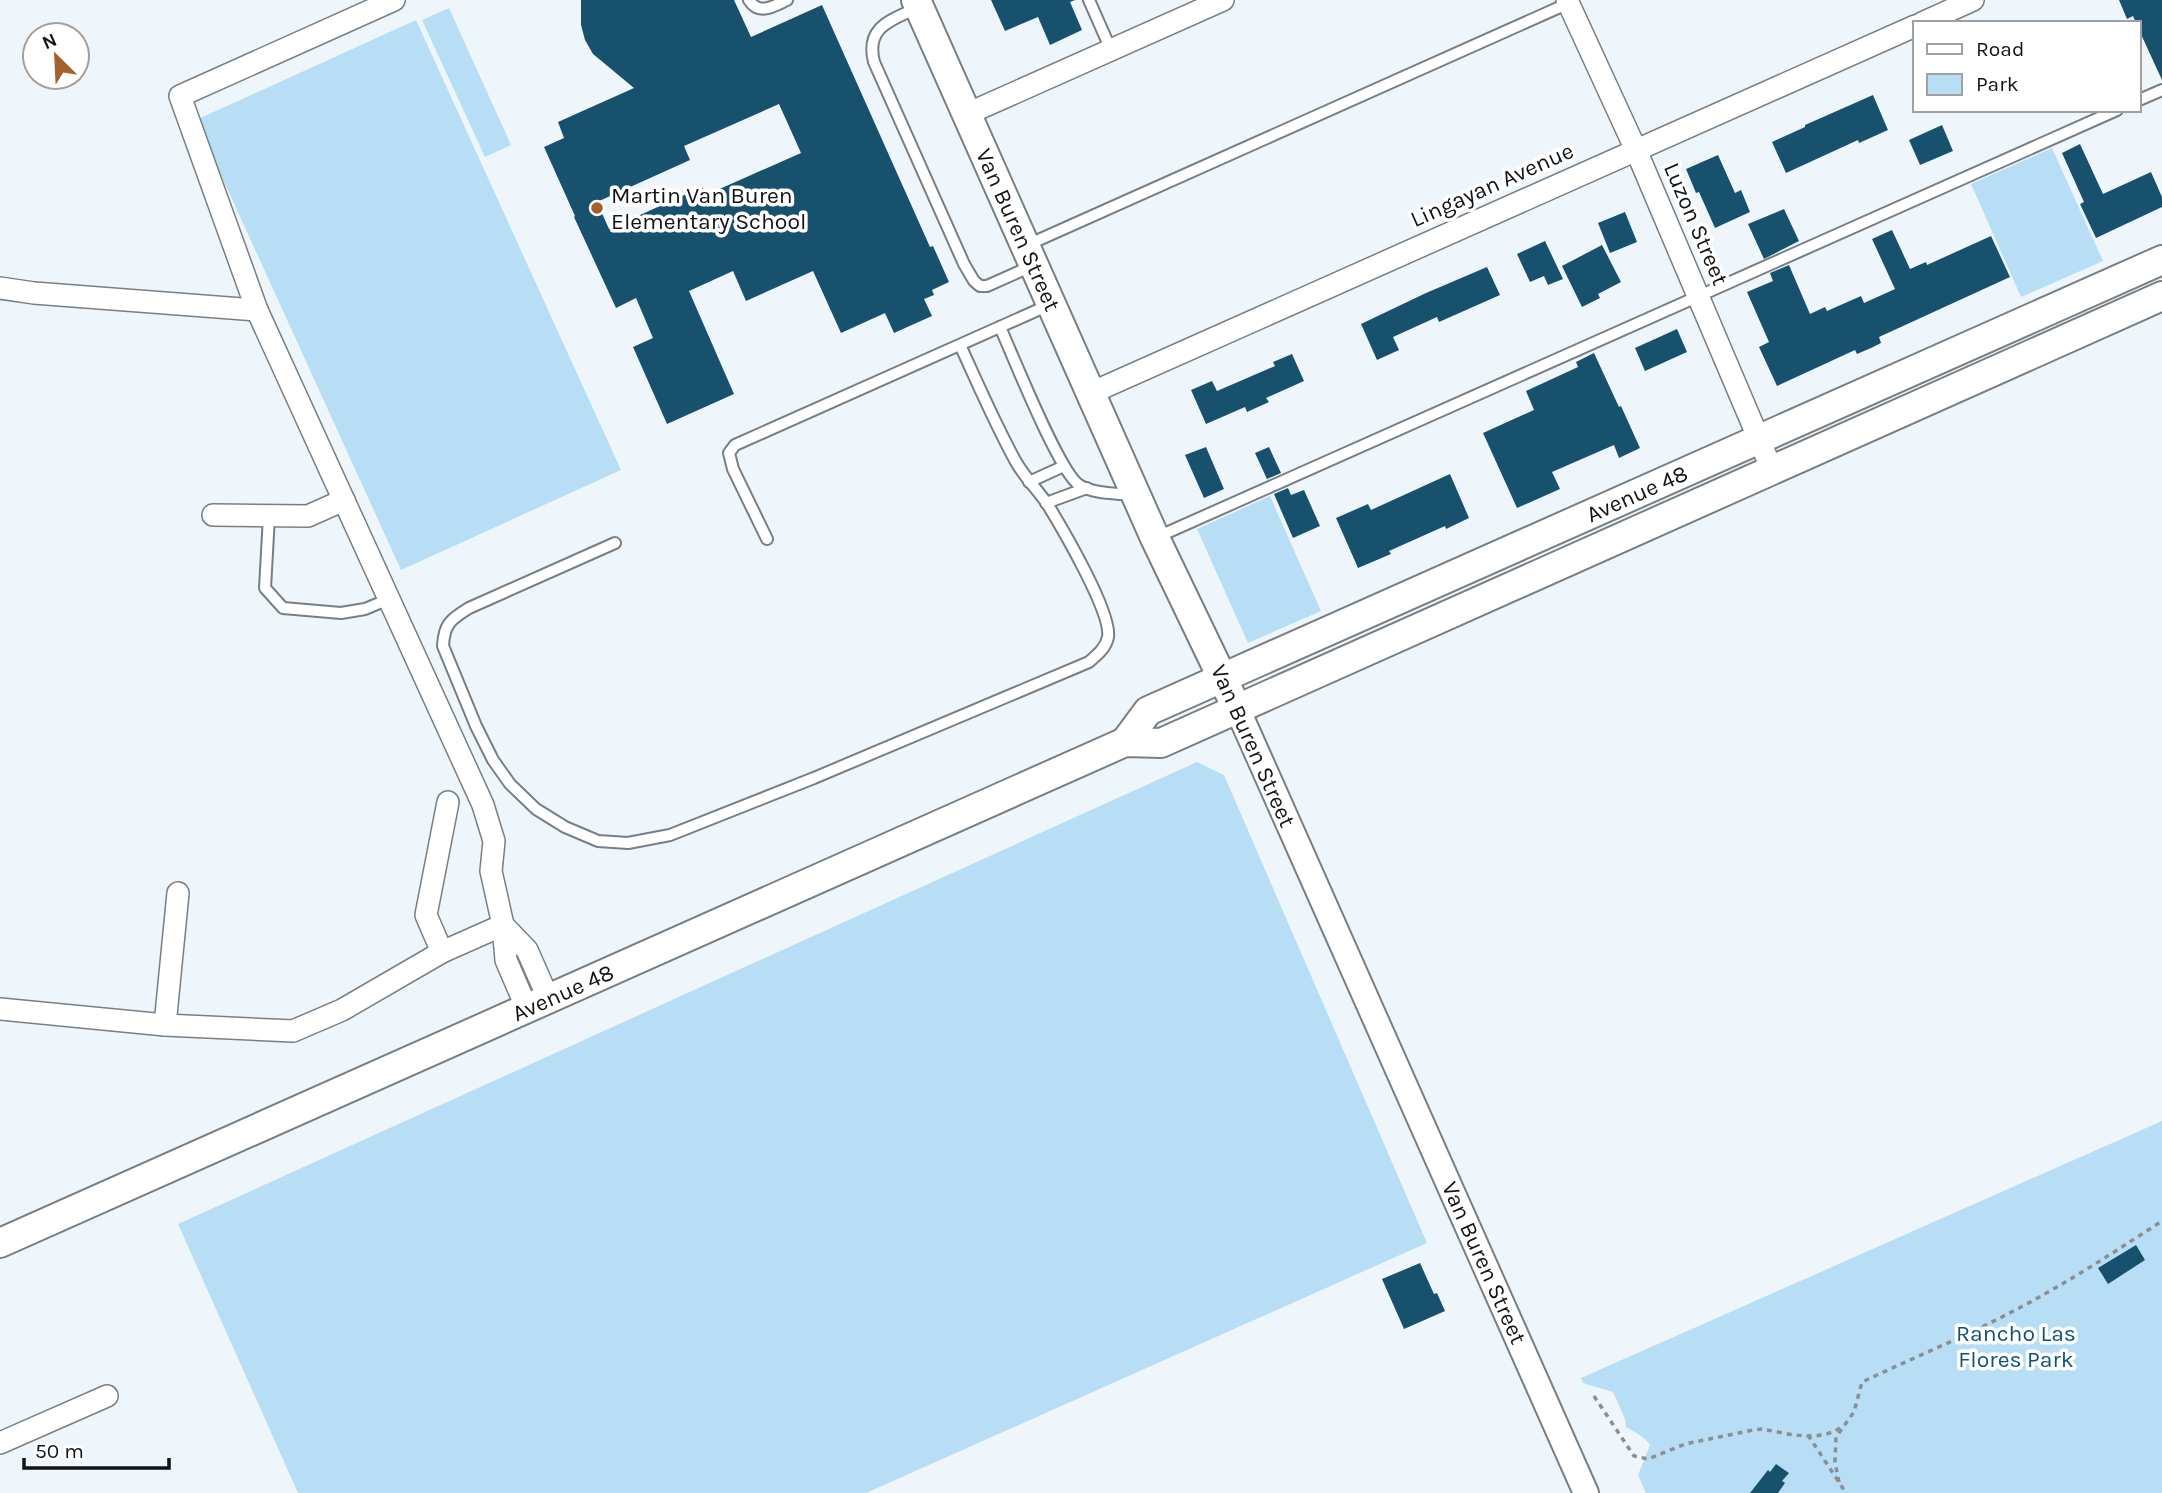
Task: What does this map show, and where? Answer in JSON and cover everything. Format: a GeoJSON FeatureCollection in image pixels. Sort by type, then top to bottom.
{"type":"FeatureCollection","features":[{"type":"Feature","properties":{"kind":"main road","name":"Van Buren Street"},"geometry":{"type":"LineString","coordinates":[[917,3],[1156,538],[1237,708]]}},
{"type":"Feature","properties":{"kind":"main road","name":"Avenue 48"},"geometry":{"type":"LineString","coordinates":[[1125,742],[1148,711],[2162,260]]}},
{"type":"Feature","properties":{"kind":"main road"},"geometry":{"type":"LineString","coordinates":[[2060,342],[2096,310],[2162,280]]}},
{"type":"Feature","properties":{"kind":"main road","name":"Avenue 48"},"geometry":{"type":"LineString","coordinates":[[0,1243],[1125,742],[1161,743],[2162,296]]}},
{"type":"Feature","properties":{"kind":"street"},"geometry":{"type":"LineString","coordinates":[[394,0],[180,96],[257,310],[483,805],[494,841],[491,871],[503,925],[506,960],[538,1004]]}},
{"type":"Feature","properties":{"kind":"street"},"geometry":{"type":"LineString","coordinates":[[967,114],[1223,0]]}},
{"type":"Feature","properties":{"kind":"street"},"geometry":{"type":"LineString","coordinates":[[1926,21],[1973,0]]}},
{"type":"Feature","properties":{"kind":"street","name":"Luzon Street"},"geometry":{"type":"LineString","coordinates":[[1571,1],[1772,470]]}},
{"type":"Feature","properties":{"kind":"street","name":"Lingayan Avenue"},"geometry":{"type":"LineString","coordinates":[[1091,393],[1913,27]]}},
{"type":"Feature","properties":{"kind":"street"},"geometry":{"type":"LineString","coordinates":[[0,288],[257,310]]}},
{"type":"Feature","properties":{"kind":"street"},"geometry":{"type":"LineString","coordinates":[[212,515],[308,516],[345,500]]}},
{"type":"Feature","properties":{"kind":"street","name":"Van Buren Street"},"geometry":{"type":"LineString","coordinates":[[1237,708],[1586,1493]]}},
{"type":"Feature","properties":{"kind":"street"},"geometry":{"type":"LineString","coordinates":[[442,952],[426,915],[448,802]]}},
{"type":"Feature","properties":{"kind":"street"},"geometry":{"type":"LineString","coordinates":[[165,1025],[178,892]]}},
{"type":"Feature","properties":{"kind":"street"},"geometry":{"type":"LineString","coordinates":[[0,1009],[165,1025],[293,1031],[342,1010],[442,952],[503,925]]}},
{"type":"Feature","properties":{"kind":"street"},"geometry":{"type":"LineString","coordinates":[[0,1443],[107,1396]]}},
{"type":"Feature","properties":{"kind":"lane"},"geometry":{"type":"LineString","coordinates":[[749,0],[751,5],[765,9],[787,0]]}},
{"type":"Feature","properties":{"kind":"lane"},"geometry":{"type":"LineString","coordinates":[[1089,0],[1111,50]]}},
{"type":"Feature","properties":{"kind":"lane"},"geometry":{"type":"LineString","coordinates":[[917,3],[882,25],[875,34],[871,52],[964,264],[974,281],[980,286],[987,286],[1030,256],[1571,1]]}},
{"type":"Feature","properties":{"kind":"lane"},"geometry":{"type":"LineString","coordinates":[[2141,99],[2162,90]]}},
{"type":"Feature","properties":{"kind":"lane"},"geometry":{"type":"LineString","coordinates":[[1156,538],[2113,112]]}},
{"type":"Feature","properties":{"kind":"lane"},"geometry":{"type":"LineString","coordinates":[[767,539],[733,469],[729,453],[735,445],[1051,304]]}},
{"type":"Feature","properties":{"kind":"lane"},"geometry":{"type":"LineString","coordinates":[[1000,327],[1073,480],[1094,491],[1137,496]]}},
{"type":"Feature","properties":{"kind":"lane"},"geometry":{"type":"LineString","coordinates":[[614,543],[469,608],[449,624],[444,632],[443,646],[482,738],[510,784],[536,809],[565,827],[598,841],[628,843],[670,835],[1089,662],[1102,650],[1108,637],[1107,620],[1093,588],[1046,503],[1029,482],[997,424],[960,345]]}},
{"type":"Feature","properties":{"kind":"lane"},"geometry":{"type":"LineString","coordinates":[[1029,482],[1064,466]]}},
{"type":"Feature","properties":{"kind":"lane"},"geometry":{"type":"LineString","coordinates":[[1046,503],[1087,488]]}},
{"type":"Feature","properties":{"kind":"lane"},"geometry":{"type":"LineString","coordinates":[[269,516],[264,588],[283,608],[341,613],[365,609],[389,598]]}},
{"type":"Feature","properties":{"kind":"path"},"geometry":{"type":"LineString","coordinates":[[1839,1482],[1836,1437],[1857,1407],[1862,1382],[2022,1307],[2162,1221]]}},
{"type":"Feature","properties":{"kind":"path"},"geometry":{"type":"LineString","coordinates":[[1594,1396],[1634,1456],[1648,1459],[1685,1444],[1754,1430],[1822,1436],[1843,1426]]}},
{"type":"Feature","properties":{"kind":"path"},"geometry":{"type":"LineString","coordinates":[[1808,1435],[1846,1493]]}},
{"type":"Feature","properties":{"kind":"green space"},"geometry":{"type":"Polygon","coordinates":[[[449,8],[511,145],[485,157],[422,20],[449,8]]]}},
{"type":"Feature","properties":{"kind":"green space"},"geometry":{"type":"Polygon","coordinates":[[[416,20],[621,470],[401,570],[196,120],[416,20]]]}},
{"type":"Feature","properties":{"kind":"green space"},"geometry":{"type":"Polygon","coordinates":[[[2052,148],[2103,261],[2021,297],[1971,184],[2052,148]]]}},
{"type":"Feature","properties":{"kind":"green space"},"geometry":{"type":"Polygon","coordinates":[[[1270,496],[1321,611],[1248,643],[1197,529],[1270,496]]]}},
{"type":"Feature","properties":{"kind":"green space"},"geometry":{"type":"Polygon","coordinates":[[[1197,762],[1224,775],[1427,1243],[866,1493],[298,1493],[178,1224],[1197,762]]]}},
{"type":"Feature","properties":{"kind":"green space","name":"Rancho Las Flores Park"},"geometry":{"type":"Polygon","coordinates":[[[2162,1121],[2162,1493],[1646,1493],[1638,1475],[1650,1445],[1626,1427],[1613,1392],[1583,1383],[1581,1378],[2162,1121]]]}},
{"type":"Feature","properties":{"kind":"building"},"geometry":{"type":"Polygon","coordinates":[[[581,0],[734,0],[751,37],[822,5],[930,247],[933,246],[949,282],[932,290],[934,295],[924,299],[932,316],[894,333],[885,313],[841,333],[813,271],[746,301],[733,271],[689,291],[734,394],[667,424],[633,347],[653,338],[636,298],[616,308],[544,147],[564,138],[558,122],[634,88],[593,54],[581,25],[581,0]],[[779,104],[684,146],[690,160],[597,202],[609,229],[702,187],[706,195],[801,153],[779,104]]]}},
{"type":"Feature","properties":{"kind":"building"},"geometry":{"type":"Polygon","coordinates":[[[991,0],[1075,0],[1070,2],[1082,30],[1050,45],[1038,17],[1005,31],[991,0]]]}},
{"type":"Feature","properties":{"kind":"building"},"geometry":{"type":"Polygon","coordinates":[[[2119,0],[2162,0],[2162,80],[2141,34],[2141,21],[2135,21],[2133,16],[2127,19],[2119,0]]]}},
{"type":"Feature","properties":{"kind":"building"},"geometry":{"type":"Polygon","coordinates":[[[1873,95],[1888,130],[1859,143],[1858,140],[1786,173],[1772,142],[1873,95]]]}},
{"type":"Feature","properties":{"kind":"building"},"geometry":{"type":"Polygon","coordinates":[[[1942,125],[1953,151],[1920,165],[1909,140],[1942,125]]]}},
{"type":"Feature","properties":{"kind":"building"},"geometry":{"type":"Polygon","coordinates":[[[2080,144],[2103,194],[2151,172],[2162,197],[2162,207],[2096,238],[2080,204],[2084,202],[2062,153],[2080,144]]]}},
{"type":"Feature","properties":{"kind":"building"},"geometry":{"type":"Polygon","coordinates":[[[1718,155],[1735,193],[1741,190],[1750,212],[1715,228],[1686,169],[1718,155]]]}},
{"type":"Feature","properties":{"kind":"building"},"geometry":{"type":"Polygon","coordinates":[[[1784,209],[1799,241],[1764,259],[1748,224],[1784,209]]]}},
{"type":"Feature","properties":{"kind":"building"},"geometry":{"type":"Polygon","coordinates":[[[1625,212],[1637,242],[1610,253],[1598,223],[1625,212]]]}},
{"type":"Feature","properties":{"kind":"building"},"geometry":{"type":"Polygon","coordinates":[[[1892,230],[1910,269],[1926,262],[1927,265],[1991,236],[2010,277],[1879,337],[1881,343],[1871,348],[1857,354],[1855,350],[1777,386],[1759,347],[1769,342],[1747,292],[1773,281],[1770,273],[1789,265],[1810,314],[1825,307],[1827,311],[1861,296],[1864,303],[1895,289],[1872,239],[1892,230]]]}},
{"type":"Feature","properties":{"kind":"building"},"geometry":{"type":"Polygon","coordinates":[[[1545,241],[1563,279],[1548,285],[1544,276],[1530,282],[1517,254],[1545,241]]]}},
{"type":"Feature","properties":{"kind":"building"},"geometry":{"type":"Polygon","coordinates":[[[1602,245],[1621,282],[1598,294],[1600,298],[1582,307],[1562,266],[1602,245]]]}},
{"type":"Feature","properties":{"kind":"building"},"geometry":{"type":"Polygon","coordinates":[[[1487,267],[1500,295],[1439,322],[1437,317],[1393,337],[1399,350],[1377,360],[1361,324],[1487,267]]]}},
{"type":"Feature","properties":{"kind":"building"},"geometry":{"type":"Polygon","coordinates":[[[1677,329],[1687,352],[1645,371],[1635,348],[1677,329]]]}},
{"type":"Feature","properties":{"kind":"building"},"geometry":{"type":"Polygon","coordinates":[[[1594,353],[1640,448],[1619,458],[1614,445],[1552,472],[1560,489],[1517,508],[1483,433],[1534,410],[1526,391],[1578,367],[1576,362],[1594,353]]]}},
{"type":"Feature","properties":{"kind":"building"},"geometry":{"type":"Polygon","coordinates":[[[1292,354],[1304,381],[1266,398],[1269,402],[1247,412],[1245,407],[1206,424],[1191,390],[1212,381],[1217,391],[1275,366],[1273,362],[1292,354]]]}},
{"type":"Feature","properties":{"kind":"building"},"geometry":{"type":"Polygon","coordinates":[[[1206,447],[1224,489],[1204,498],[1185,455],[1206,447]]]}},
{"type":"Feature","properties":{"kind":"building"},"geometry":{"type":"Polygon","coordinates":[[[1269,447],[1281,473],[1267,479],[1255,453],[1269,447]]]}},
{"type":"Feature","properties":{"kind":"building"},"geometry":{"type":"Polygon","coordinates":[[[1450,474],[1469,518],[1389,551],[1391,554],[1358,568],[1336,518],[1368,504],[1371,510],[1450,474]]]}},
{"type":"Feature","properties":{"kind":"building"},"geometry":{"type":"Polygon","coordinates":[[[1288,488],[1291,495],[1304,490],[1320,526],[1293,538],[1274,494],[1288,488]]]}},
{"type":"Feature","properties":{"kind":"building"},"geometry":{"type":"Polygon","coordinates":[[[2136,1245],[2145,1260],[2108,1284],[2098,1268],[2136,1245]]]}},
{"type":"Feature","properties":{"kind":"building"},"geometry":{"type":"Polygon","coordinates":[[[1420,1263],[1445,1311],[1404,1329],[1382,1279],[1420,1263]]]}},
{"type":"Feature","properties":{"kind":"building"},"geometry":{"type":"Polygon","coordinates":[[[1776,1464],[1789,1473],[1782,1481],[1785,1483],[1778,1493],[1750,1493],[1768,1470],[1770,1472],[1776,1464]]]}},
{"type":"Feature","properties":{"kind":"place","name":"Martin Van Buren Elementary School"},"geometry":{"type":"Point","coordinates":[597,208]}}]}
